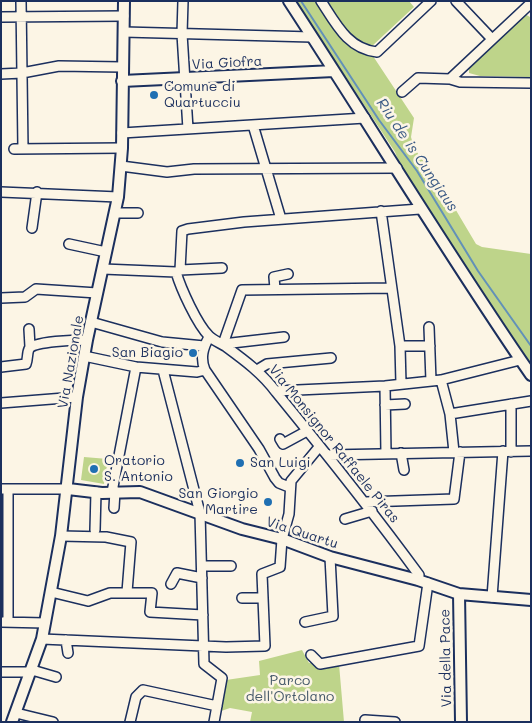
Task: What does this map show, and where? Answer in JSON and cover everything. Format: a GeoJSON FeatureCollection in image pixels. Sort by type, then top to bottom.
{"type":"FeatureCollection","features":[{"type":"Feature","properties":{"kind":"street"},"geometry":{"type":"LineString","coordinates":[[21,1],[22,73],[19,149],[122,148]]}},
{"type":"Feature","properties":{"kind":"street","name":"Via Nazionale"},"geometry":{"type":"LineString","coordinates":[[14,717],[42,639],[68,489],[77,397],[86,340],[118,197],[122,148],[124,1]]}},
{"type":"Feature","properties":{"kind":"street"},"geometry":{"type":"LineString","coordinates":[[183,1],[182,34],[188,129]]}},
{"type":"Feature","properties":{"kind":"street"},"geometry":{"type":"LineString","coordinates":[[289,1],[397,168],[420,209],[531,375]]}},
{"type":"Feature","properties":{"kind":"street"},"geometry":{"type":"LineString","coordinates":[[321,1],[351,43],[359,48],[377,52],[431,1]]}},
{"type":"Feature","properties":{"kind":"street"},"geometry":{"type":"LineString","coordinates":[[456,1],[492,39]]}},
{"type":"Feature","properties":{"kind":"street"},"geometry":{"type":"LineString","coordinates":[[450,79],[528,8]]}},
{"type":"Feature","properties":{"kind":"street"},"geometry":{"type":"LineString","coordinates":[[1,17],[124,16]]}},
{"type":"Feature","properties":{"kind":"street"},"geometry":{"type":"LineString","coordinates":[[124,32],[312,37]]}},
{"type":"Feature","properties":{"kind":"street"},"geometry":{"type":"LineString","coordinates":[[1,74],[22,73],[59,66],[122,67]]}},
{"type":"Feature","properties":{"kind":"street"},"geometry":{"type":"LineString","coordinates":[[460,70],[465,82]]}},
{"type":"Feature","properties":{"kind":"street","name":"Via Giofra"},"geometry":{"type":"LineString","coordinates":[[122,81],[334,71]]}},
{"type":"Feature","properties":{"kind":"street"},"geometry":{"type":"LineString","coordinates":[[402,92],[418,78],[450,79],[465,82],[531,83]]}},
{"type":"Feature","properties":{"kind":"street"},"geometry":{"type":"LineString","coordinates":[[122,133],[365,118]]}},
{"type":"Feature","properties":{"kind":"street"},"geometry":{"type":"LineString","coordinates":[[253,125],[281,219]]}},
{"type":"Feature","properties":{"kind":"street"},"geometry":{"type":"LineString","coordinates":[[121,166],[168,172],[194,169],[397,168]]}},
{"type":"Feature","properties":{"kind":"street"},"geometry":{"type":"LineString","coordinates":[[1,192],[37,192],[118,197]]}},
{"type":"Feature","properties":{"kind":"street"},"geometry":{"type":"LineString","coordinates":[[32,228],[37,192]]}},
{"type":"Feature","properties":{"kind":"street"},"geometry":{"type":"LineString","coordinates":[[289,487],[279,483],[275,478],[259,449],[202,363],[204,346],[209,337],[196,315],[178,271],[182,231],[281,219],[381,210],[420,209]]}},
{"type":"Feature","properties":{"kind":"street"},"geometry":{"type":"LineString","coordinates":[[381,210],[400,346],[401,384]]}},
{"type":"Feature","properties":{"kind":"street"},"geometry":{"type":"LineString","coordinates":[[115,213],[138,213]]}},
{"type":"Feature","properties":{"kind":"street"},"geometry":{"type":"LineString","coordinates":[[68,244],[106,252]]}},
{"type":"Feature","properties":{"kind":"street"},"geometry":{"type":"LineString","coordinates":[[102,269],[178,271],[222,268]]}},
{"type":"Feature","properties":{"kind":"street"},"geometry":{"type":"LineString","coordinates":[[275,289],[274,276],[288,274]]}},
{"type":"Feature","properties":{"kind":"street"},"geometry":{"type":"LineString","coordinates":[[284,337],[223,344],[242,290],[391,288]]}},
{"type":"Feature","properties":{"kind":"street"},"geometry":{"type":"LineString","coordinates":[[1,298],[25,297],[36,290],[97,293]]}},
{"type":"Feature","properties":{"kind":"street"},"geometry":{"type":"LineString","coordinates":[[91,322],[162,342],[204,346]]}},
{"type":"Feature","properties":{"kind":"street"},"geometry":{"type":"LineString","coordinates":[[366,502],[454,499],[457,452],[450,414],[436,380],[429,327]]}},
{"type":"Feature","properties":{"kind":"street"},"geometry":{"type":"LineString","coordinates":[[1,367],[26,364],[30,347],[29,329]]}},
{"type":"Feature","properties":{"kind":"street","name":"Via Monsignor Raffaele Piras"},"geometry":{"type":"LineString","coordinates":[[209,337],[223,344],[257,370],[276,391],[319,447],[329,455],[366,502],[423,582]]}},
{"type":"Feature","properties":{"kind":"street"},"geometry":{"type":"LineString","coordinates":[[30,347],[60,340],[86,340]]}},
{"type":"Feature","properties":{"kind":"street"},"geometry":{"type":"LineString","coordinates":[[400,346],[430,346]]}},
{"type":"Feature","properties":{"kind":"street"},"geometry":{"type":"LineString","coordinates":[[84,356],[136,367],[163,370],[205,370]]}},
{"type":"Feature","properties":{"kind":"street"},"geometry":{"type":"LineString","coordinates":[[257,370],[267,364],[331,358]]}},
{"type":"Feature","properties":{"kind":"street"},"geometry":{"type":"LineString","coordinates":[[276,391],[385,386],[436,380],[520,360]]}},
{"type":"Feature","properties":{"kind":"street"},"geometry":{"type":"LineString","coordinates":[[114,508],[113,492],[136,367]]}},
{"type":"Feature","properties":{"kind":"street"},"geometry":{"type":"LineString","coordinates":[[163,370],[200,513],[204,664],[222,678],[214,722]]}},
{"type":"Feature","properties":{"kind":"street"},"geometry":{"type":"LineString","coordinates":[[385,386],[386,454]]}},
{"type":"Feature","properties":{"kind":"street"},"geometry":{"type":"LineString","coordinates":[[1,404],[77,397]]}},
{"type":"Feature","properties":{"kind":"street"},"geometry":{"type":"LineString","coordinates":[[450,414],[531,401]]}},
{"type":"Feature","properties":{"kind":"street"},"geometry":{"type":"LineString","coordinates":[[385,405],[405,404]]}},
{"type":"Feature","properties":{"kind":"street"},"geometry":{"type":"LineString","coordinates":[[492,597],[511,404]]}},
{"type":"Feature","properties":{"kind":"street"},"geometry":{"type":"LineString","coordinates":[[280,439],[283,444],[307,431]]}},
{"type":"Feature","properties":{"kind":"street"},"geometry":{"type":"LineString","coordinates":[[42,639],[226,647],[265,646],[262,574],[280,568],[282,539],[289,514],[289,487],[294,475],[319,447]]}},
{"type":"Feature","properties":{"kind":"street"},"geometry":{"type":"LineString","coordinates":[[329,455],[531,451]]}},
{"type":"Feature","properties":{"kind":"street"},"geometry":{"type":"LineString","coordinates":[[401,453],[404,470]]}},
{"type":"Feature","properties":{"kind":"street"},"geometry":{"type":"LineString","coordinates":[[45,623],[5,622],[4,489],[68,489]]}},
{"type":"Feature","properties":{"kind":"street","name":"Via Quartu"},"geometry":{"type":"LineString","coordinates":[[68,489],[96,492],[140,492],[242,529],[282,539],[330,557],[423,582],[459,594],[531,600]]}},
{"type":"Feature","properties":{"kind":"street"},"geometry":{"type":"LineString","coordinates":[[95,530],[96,492]]}},
{"type":"Feature","properties":{"kind":"street"},"geometry":{"type":"LineString","coordinates":[[345,519],[372,511]]}},
{"type":"Feature","properties":{"kind":"street"},"geometry":{"type":"LineString","coordinates":[[61,536],[106,537],[131,542],[127,592]]}},
{"type":"Feature","properties":{"kind":"street"},"geometry":{"type":"LineString","coordinates":[[305,622],[333,616],[330,557]]}},
{"type":"Feature","properties":{"kind":"street"},"geometry":{"type":"LineString","coordinates":[[202,566],[231,566]]}},
{"type":"Feature","properties":{"kind":"street"},"geometry":{"type":"LineString","coordinates":[[171,584],[177,573],[202,578]]}},
{"type":"Feature","properties":{"kind":"street"},"geometry":{"type":"LineString","coordinates":[[311,655],[320,664],[418,646],[423,582]]}},
{"type":"Feature","properties":{"kind":"street"},"geometry":{"type":"LineString","coordinates":[[51,592],[88,600],[110,593],[152,593],[150,612],[203,615]]}},
{"type":"Feature","properties":{"kind":"street","name":"Via della Pace"},"geometry":{"type":"LineString","coordinates":[[459,594],[461,722]]}},
{"type":"Feature","properties":{"kind":"street"},"geometry":{"type":"LineString","coordinates":[[242,598],[263,598]]}},
{"type":"Feature","properties":{"kind":"street"},"geometry":{"type":"LineString","coordinates":[[66,640],[68,653]]}},
{"type":"Feature","properties":{"kind":"street"},"geometry":{"type":"LineString","coordinates":[[1,672],[32,671],[56,677]]}},
{"type":"Feature","properties":{"kind":"street"},"geometry":{"type":"LineString","coordinates":[[130,722],[138,694],[146,690],[217,706]]}},
{"type":"Feature","properties":{"kind":"street"},"geometry":{"type":"LineString","coordinates":[[14,717],[53,722]]}},
{"type":"Feature","properties":{"kind":"street"},"geometry":{"type":"LineString","coordinates":[[365,720],[394,722]]}},
{"type":"Feature","properties":{"kind":"green space"},"geometry":{"type":"Polygon","coordinates":[[[296,1],[409,1],[414,7],[371,47],[371,53],[414,118],[411,137],[414,148],[444,190],[476,244],[482,247],[531,254],[531,365],[404,175],[395,152],[296,1]]]}},
{"type":"Feature","properties":{"kind":"green space"},"geometry":{"type":"Polygon","coordinates":[[[525,14],[530,17],[530,77],[480,76],[469,73],[469,68],[525,14]]]}},
{"type":"Feature","properties":{"kind":"green space","name":"Oratorio S. Antonio"},"geometry":{"type":"Polygon","coordinates":[[[84,457],[108,459],[104,484],[81,480],[84,457]]]}},
{"type":"Feature","properties":{"kind":"green space","name":"Parco dell'Ortolano"},"geometry":{"type":"Polygon","coordinates":[[[302,650],[309,663],[316,662],[318,669],[339,664],[344,722],[250,722],[252,712],[230,708],[221,711],[226,680],[260,675],[259,661],[302,650]]]}},
{"type":"Feature","properties":{"kind":"waterway","name":"Riu de is Cungiaus"},"geometry":{"type":"LineString","coordinates":[[301,1],[379,120],[417,171],[478,271],[531,346]]}},
{"type":"Feature","properties":{"kind":"place","name":"Comune di Quartucciu"},"geometry":{"type":"Point","coordinates":[154,95]}},
{"type":"Feature","properties":{"kind":"place","name":"San Biagio"},"geometry":{"type":"Point","coordinates":[193,353]}},
{"type":"Feature","properties":{"kind":"place","name":"San Luigi"},"geometry":{"type":"Point","coordinates":[240,463]}},
{"type":"Feature","properties":{"kind":"place","name":"Oratorio S. Antonio"},"geometry":{"type":"Point","coordinates":[94,469]}},
{"type":"Feature","properties":{"kind":"place","name":"San Giorgio Martire"},"geometry":{"type":"Point","coordinates":[268,502]}}]}
